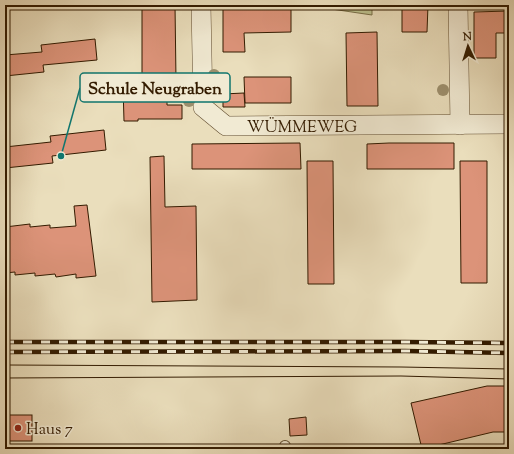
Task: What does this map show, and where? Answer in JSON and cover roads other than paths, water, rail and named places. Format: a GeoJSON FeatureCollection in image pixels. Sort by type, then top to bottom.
{"type":"FeatureCollection","features":[{"type":"Feature","properties":{"kind":"street","name":"WÜMMEWEG"},"geometry":{"type":"LineString","coordinates":[[201,5],[203,107],[226,126],[509,124]]}},
{"type":"Feature","properties":{"kind":"street"},"geometry":{"type":"LineString","coordinates":[[458,5],[460,125]]}},
{"type":"Feature","properties":{"kind":"tram line"},"geometry":{"type":"LineString","coordinates":[[5,365],[509,369]]}},
{"type":"Feature","properties":{"kind":"tram line"},"geometry":{"type":"LineString","coordinates":[[5,378],[401,376],[509,379]]}},
{"type":"Feature","properties":{"kind":"railway"},"geometry":{"type":"LineString","coordinates":[[5,342],[509,343]]}},
{"type":"Feature","properties":{"kind":"railway"},"geometry":{"type":"LineString","coordinates":[[5,352],[405,351],[509,353]]}},
{"type":"Feature","properties":{"kind":"place","name":"Schule Neugraben"},"geometry":{"type":"Point","coordinates":[61,156]}},
{"type":"Feature","properties":{"kind":"place","name":"Haus 7"},"geometry":{"type":"Point","coordinates":[18,428]}}]}
